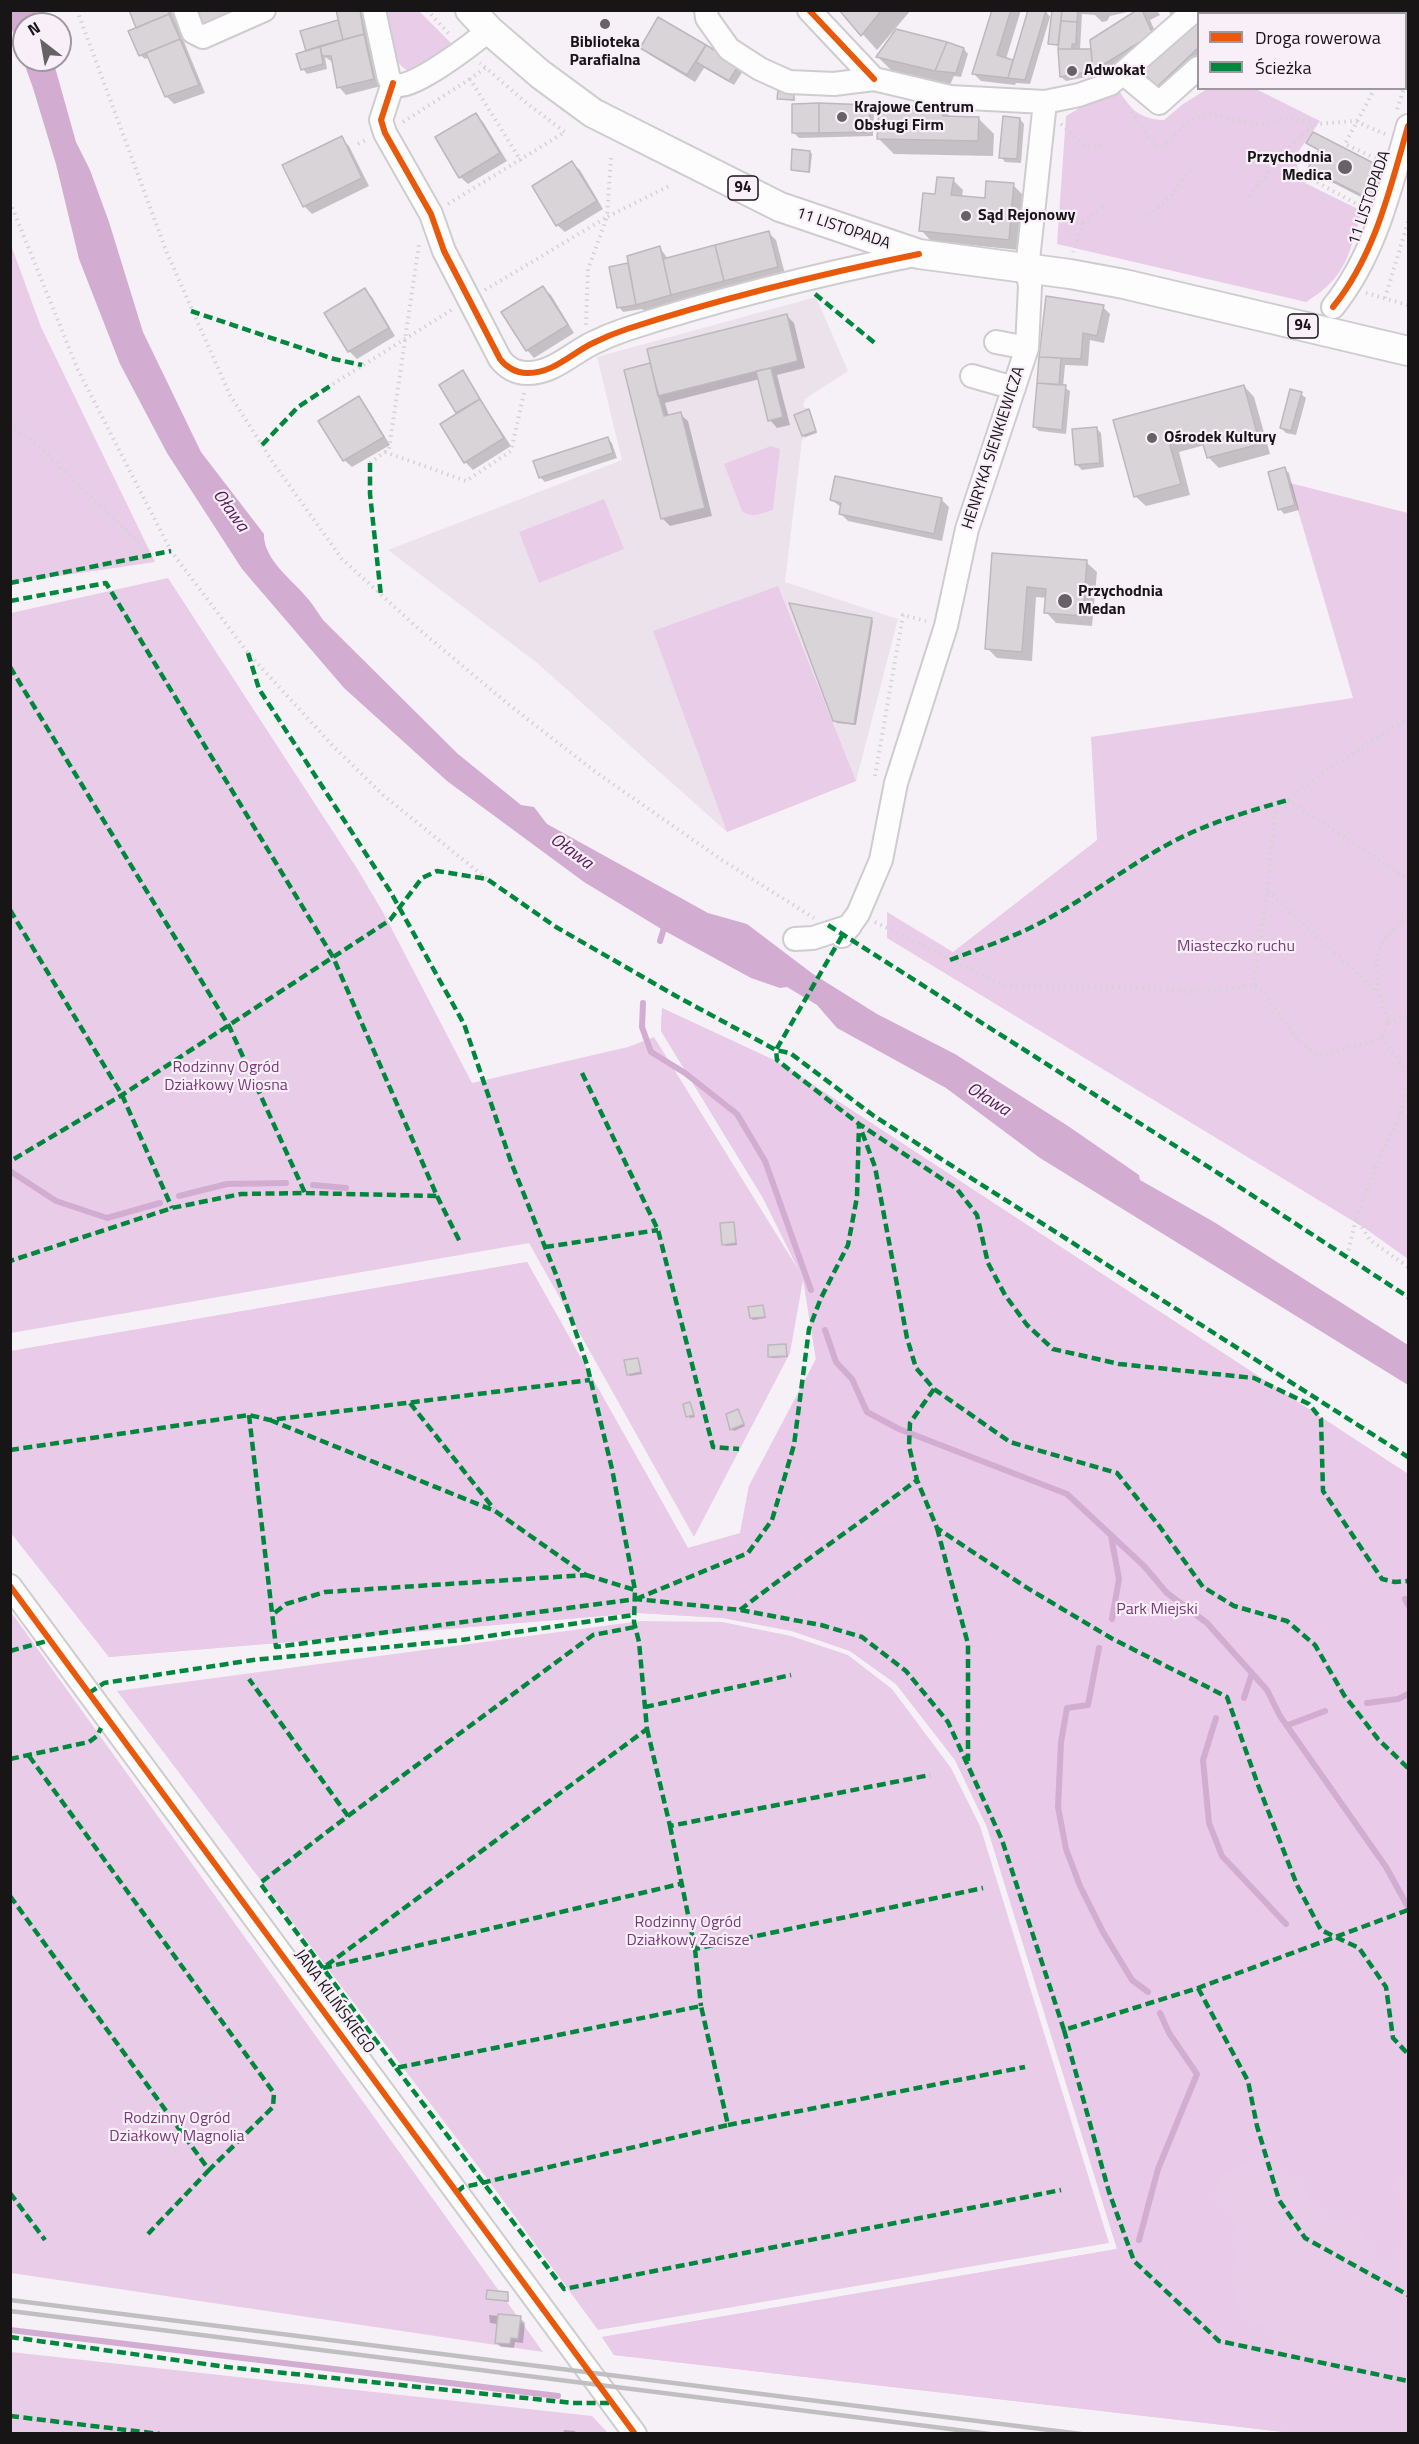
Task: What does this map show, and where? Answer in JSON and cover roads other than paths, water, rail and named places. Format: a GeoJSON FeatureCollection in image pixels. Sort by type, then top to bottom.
{"type":"FeatureCollection","features":[{"type":"Feature","properties":{"kind":"main road","name":"11 LISTOPADA"},"geometry":{"type":"LineString","coordinates":[[480,20],[563,92],[593,112],[780,207],[919,254],[1070,274],[1124,284],[1408,351]]}},
{"type":"Feature","properties":{"kind":"street"},"geometry":{"type":"LineString","coordinates":[[185,10],[193,32],[202,38],[264,10]]}},
{"type":"Feature","properties":{"kind":"street"},"geometry":{"type":"LineString","coordinates":[[374,10],[387,75],[393,83],[402,86],[467,50],[480,20]]}},
{"type":"Feature","properties":{"kind":"street"},"geometry":{"type":"LineString","coordinates":[[809,10],[874,79]]}},
{"type":"Feature","properties":{"kind":"street"},"geometry":{"type":"LineString","coordinates":[[700,13],[729,49],[760,69],[789,82],[834,84],[874,79],[950,97],[1045,102],[1079,95],[1117,78],[1195,10]]}},
{"type":"Feature","properties":{"kind":"street"},"geometry":{"type":"LineString","coordinates":[[1117,78],[1159,103],[1197,69]]}},
{"type":"Feature","properties":{"kind":"street"},"geometry":{"type":"LineString","coordinates":[[393,83],[381,120],[385,133],[431,214],[444,251],[504,365],[528,373],[566,360],[591,344],[659,320],[818,275],[919,254]]}},
{"type":"Feature","properties":{"kind":"street","name":"HENRYKA SIENKIEWICZA"},"geometry":{"type":"LineString","coordinates":[[795,939],[813,938],[850,925],[881,860],[896,783],[946,626],[967,529],[1027,348],[1030,286],[1027,269],[1045,102]]}},
{"type":"Feature","properties":{"kind":"street","name":"11 LISTOPADA"},"geometry":{"type":"LineString","coordinates":[[1333,307],[1349,288],[1376,234],[1408,126]]}},
{"type":"Feature","properties":{"kind":"street"},"geometry":{"type":"LineString","coordinates":[[996,342],[1027,348]]}},
{"type":"Feature","properties":{"kind":"street"},"geometry":{"type":"LineString","coordinates":[[972,376],[1014,388]]}},
{"type":"Feature","properties":{"kind":"street","name":"JANA KILIŃSKIEGO"},"geometry":{"type":"LineString","coordinates":[[10,1586],[635,2433]]}},
{"type":"Feature","properties":{"kind":"water"},"geometry":{"type":"Polygon","coordinates":[[[11,10],[36,11],[12,12],[12,30],[11,10]]]}},
{"type":"Feature","properties":{"kind":"water","name":"Oława"},"geometry":{"type":"Polygon","coordinates":[[[27,72],[56,72],[76,142],[90,170],[109,222],[143,332],[201,452],[264,534],[268,553],[280,570],[309,600],[323,620],[458,754],[521,805],[534,807],[547,824],[708,913],[747,924],[813,974],[877,1014],[955,1054],[1068,1126],[1139,1175],[1140,1180],[1214,1222],[1408,1345],[1408,1385],[1040,1158],[946,1088],[837,1028],[817,1005],[787,987],[780,988],[751,978],[663,930],[584,882],[447,781],[344,688],[242,569],[167,453],[120,364],[79,259],[56,164],[27,72]]]}},
{"type":"Feature","properties":{"kind":"waterway"},"geometry":{"type":"LineString","coordinates":[[660,941],[665,925]]}},
{"type":"Feature","properties":{"kind":"waterway"},"geometry":{"type":"LineString","coordinates":[[643,1003],[642,1027],[651,1052],[685,1073],[737,1114],[765,1161],[811,1290]]}},
{"type":"Feature","properties":{"kind":"waterway"},"geometry":{"type":"LineString","coordinates":[[10,1171],[56,1201],[107,1218],[160,1203]]}},
{"type":"Feature","properties":{"kind":"waterway"},"geometry":{"type":"LineString","coordinates":[[179,1196],[227,1184],[286,1183]]}},
{"type":"Feature","properties":{"kind":"waterway"},"geometry":{"type":"LineString","coordinates":[[313,1185],[346,1188]]}},
{"type":"Feature","properties":{"kind":"waterway"},"geometry":{"type":"LineString","coordinates":[[825,1330],[836,1362],[852,1379],[867,1412],[899,1429],[1067,1494],[1144,1566],[1167,1593],[1207,1623],[1267,1690],[1280,1716],[1386,1867],[1408,1907]]}},
{"type":"Feature","properties":{"kind":"waterway"},"geometry":{"type":"LineString","coordinates":[[1111,1536],[1119,1579],[1112,1619]]}},
{"type":"Feature","properties":{"kind":"waterway"},"geometry":{"type":"LineString","coordinates":[[1405,1599],[1408,1605]]}},
{"type":"Feature","properties":{"kind":"waterway"},"geometry":{"type":"LineString","coordinates":[[1099,1648],[1088,1705],[1067,1708],[1061,1742],[1058,1807],[1066,1849],[1080,1886],[1103,1932],[1132,1980],[1148,1992]]}},
{"type":"Feature","properties":{"kind":"waterway"},"geometry":{"type":"LineString","coordinates":[[1244,1698],[1252,1673]]}},
{"type":"Feature","properties":{"kind":"waterway"},"geometry":{"type":"LineString","coordinates":[[1367,1703],[1398,1699],[1408,1694]]}},
{"type":"Feature","properties":{"kind":"waterway"},"geometry":{"type":"LineString","coordinates":[[1288,1725],[1325,1711]]}},
{"type":"Feature","properties":{"kind":"waterway"},"geometry":{"type":"LineString","coordinates":[[1216,1718],[1203,1760],[1209,1823],[1222,1856],[1286,1924]]}},
{"type":"Feature","properties":{"kind":"waterway"},"geometry":{"type":"LineString","coordinates":[[1139,2240],[1158,2169],[1197,2074],[1169,2033],[1160,2013]]}},
{"type":"Feature","properties":{"kind":"waterway"},"geometry":{"type":"LineString","coordinates":[[10,2330],[558,2396]]}},
{"type":"Feature","properties":{"kind":"railway"},"geometry":{"type":"LineString","coordinates":[[10,2300],[1081,2434]]}},
{"type":"Feature","properties":{"kind":"railway"},"geometry":{"type":"LineString","coordinates":[[10,2311],[990,2434]]}},
{"type":"Feature","properties":{"kind":"place","name":"Biblioteka Parafialna"},"geometry":{"type":"Point","coordinates":[605,24]}},
{"type":"Feature","properties":{"kind":"place","name":"Adwokat"},"geometry":{"type":"Point","coordinates":[1072,71]}},
{"type":"Feature","properties":{"kind":"place","name":"Krajowe Centrum Obsługi Firm"},"geometry":{"type":"Point","coordinates":[842,117]}},
{"type":"Feature","properties":{"kind":"place","name":"Przychodnia Medica"},"geometry":{"type":"Point","coordinates":[1345,167]}},
{"type":"Feature","properties":{"kind":"place","name":"Sąd Rejonowy"},"geometry":{"type":"Point","coordinates":[966,216]}},
{"type":"Feature","properties":{"kind":"place","name":"Ośrodek Kultury"},"geometry":{"type":"Point","coordinates":[1152,438]}},
{"type":"Feature","properties":{"kind":"place","name":"Przychodnia Medan"},"geometry":{"type":"Point","coordinates":[1065,601]}},
{"type":"Feature","properties":{"kind":"park label","name":"Miasteczko ruchu"},"geometry":{"type":"Point","coordinates":[1236,947]}},
{"type":"Feature","properties":{"kind":"park label","name":"Rodzinny Ogród Działkowy Wiosna"},"geometry":{"type":"Point","coordinates":[226,1077]}},
{"type":"Feature","properties":{"kind":"park label","name":"Park Miejski"},"geometry":{"type":"Point","coordinates":[1157,1610]}},
{"type":"Feature","properties":{"kind":"park label","name":"Rodzinny Ogród Działkowy Zacisze"},"geometry":{"type":"Point","coordinates":[688,1932]}},
{"type":"Feature","properties":{"kind":"park label","name":"Rodzinny Ogród Działkowy Magnolia"},"geometry":{"type":"Point","coordinates":[177,2128]}}]}
